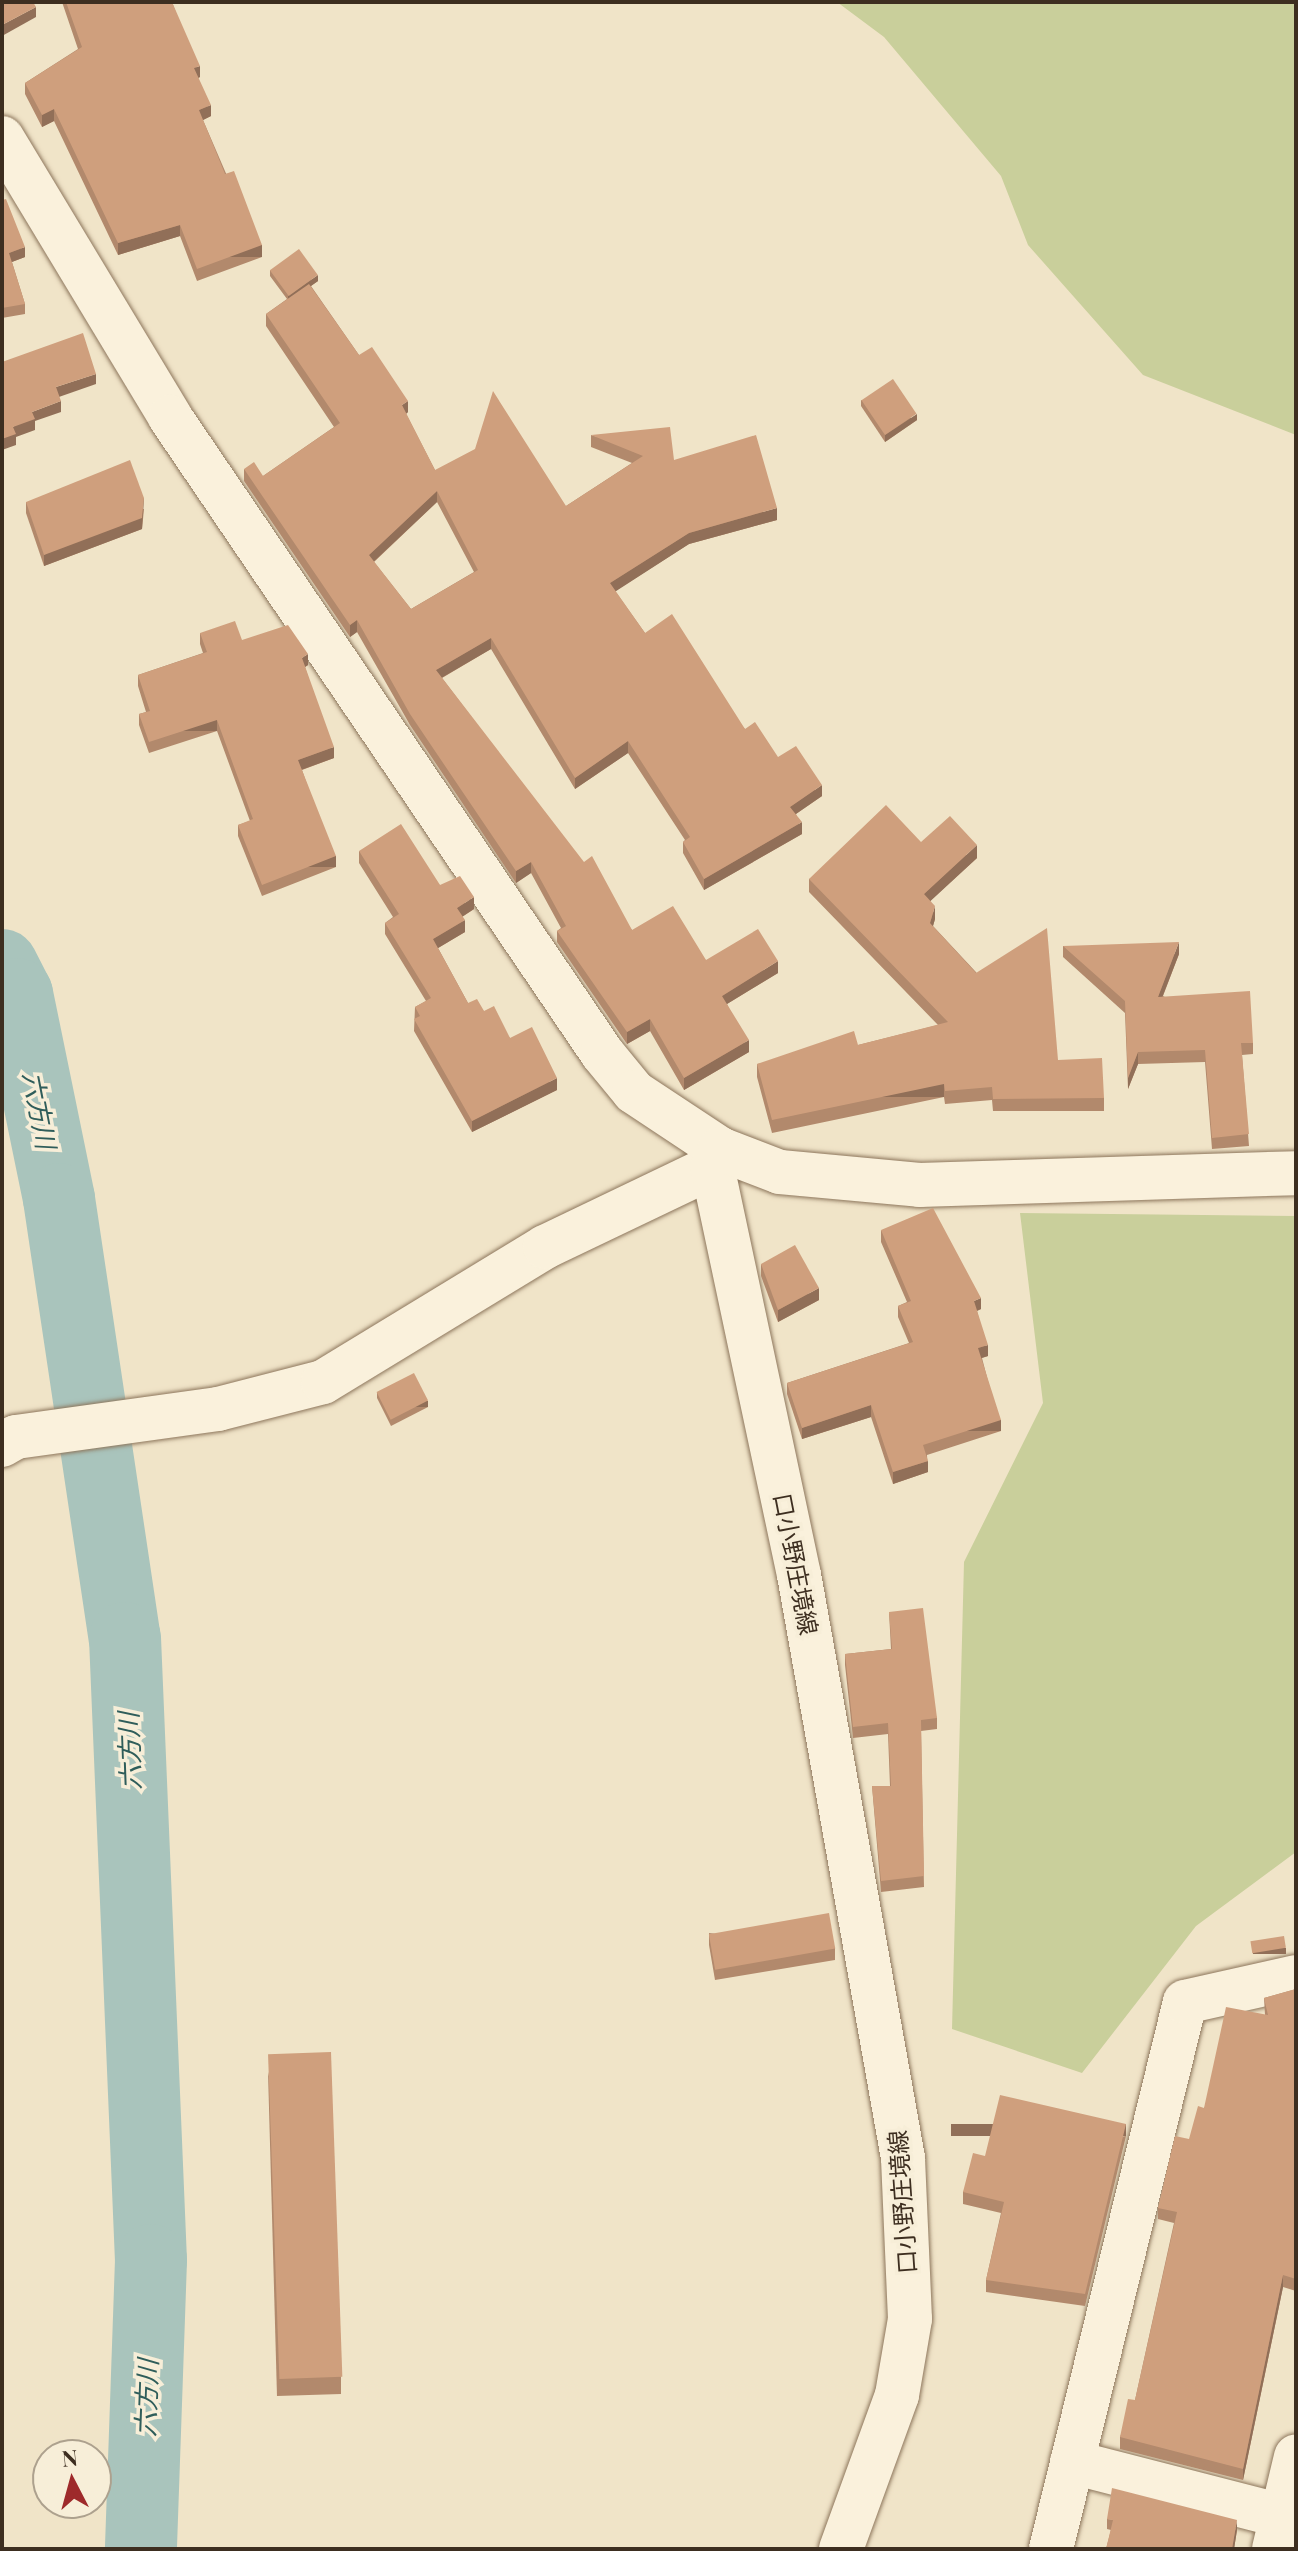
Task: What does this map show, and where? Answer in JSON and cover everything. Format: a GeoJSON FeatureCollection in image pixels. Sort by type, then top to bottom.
{"type":"FeatureCollection","features":[{"type":"Feature","properties":{"kind":"street"},"geometry":{"type":"LineString","coordinates":[[8,162],[170,417],[602,1053],[634,1092],[716,1158],[780,1172],[919,1185],[1296,1173]]}},
{"type":"Feature","properties":{"kind":"street"},"geometry":{"type":"LineString","coordinates":[[9,1441],[218,1409],[323,1382],[545,1247],[716,1158]]}},
{"type":"Feature","properties":{"kind":"street","name":"口小野庄境線"},"geometry":{"type":"LineString","coordinates":[[716,1158],[799,1575],[903,2158],[907,2334],[897,2395],[841,2549]]}},
{"type":"Feature","properties":{"kind":"street"},"geometry":{"type":"LineString","coordinates":[[1051,2549],[1185,2002],[1296,1977]]}},
{"type":"Feature","properties":{"kind":"street"},"geometry":{"type":"LineString","coordinates":[[1072,2462],[1278,2532],[1296,2457]]}},
{"type":"Feature","properties":{"kind":"green space"},"geometry":{"type":"Polygon","coordinates":[[[837,2],[1296,2],[1296,435],[1143,375],[1028,245],[1001,176],[884,37],[837,2]]]}},
{"type":"Feature","properties":{"kind":"green space"},"geometry":{"type":"Polygon","coordinates":[[[1020,1213],[1296,1216],[1296,1852],[1196,1926],[1082,2073],[952,2029],[964,1562],[1043,1403],[1020,1213]]]}},
{"type":"Feature","properties":{"kind":"building"},"geometry":{"type":"Polygon","coordinates":[[[2,2],[33,2],[36,7],[2,25],[2,2]]]}},
{"type":"Feature","properties":{"kind":"building"},"geometry":{"type":"Polygon","coordinates":[[[66,2],[172,2],[200,66],[194,68],[211,105],[199,110],[225,174],[234,171],[262,245],[197,269],[180,225],[118,243],[54,109],[42,115],[25,83],[82,47],[66,2]]]}},
{"type":"Feature","properties":{"kind":"building"},"geometry":{"type":"Polygon","coordinates":[[[6,199],[25,247],[9,253],[25,304],[2,308],[2,200],[6,199]]]}},
{"type":"Feature","properties":{"kind":"building"},"geometry":{"type":"Polygon","coordinates":[[[299,249],[318,275],[289,296],[270,270],[299,249]]]}},
{"type":"Feature","properties":{"kind":"building"},"geometry":{"type":"Polygon","coordinates":[[[309,284],[359,355],[372,347],[408,401],[402,405],[435,470],[475,449],[493,391],[566,506],[643,456],[591,435],[670,427],[674,460],[756,435],[777,508],[689,533],[610,583],[645,633],[672,614],[745,729],[755,722],[778,757],[796,746],[822,785],[790,807],[802,822],[704,879],[683,842],[690,837],[628,741],[575,778],[491,638],[436,670],[584,862],[592,856],[632,930],[673,906],[706,960],[758,929],[778,961],[722,996],[749,1040],[684,1078],[650,1019],[627,1032],[557,931],[566,926],[531,862],[516,871],[410,714],[357,620],[350,625],[244,469],[254,462],[263,476],[340,423],[266,314],[309,284]],[[437,491],[369,555],[411,609],[478,570],[437,491]]]}},
{"type":"Feature","properties":{"kind":"building"},"geometry":{"type":"Polygon","coordinates":[[[83,333],[96,374],[56,387],[61,401],[32,412],[35,419],[13,427],[16,434],[2,439],[2,362],[83,333]]]}},
{"type":"Feature","properties":{"kind":"building"},"geometry":{"type":"Polygon","coordinates":[[[893,379],[916,414],[885,435],[861,400],[893,379]]]}},
{"type":"Feature","properties":{"kind":"building"},"geometry":{"type":"Polygon","coordinates":[[[130,460],[144,498],[142,518],[44,555],[26,502],[130,460]]]}},
{"type":"Feature","properties":{"kind":"building"},"geometry":{"type":"Polygon","coordinates":[[[235,621],[242,640],[288,625],[308,654],[302,658],[334,747],[298,760],[336,856],[262,885],[238,825],[253,819],[217,720],[149,742],[139,714],[150,711],[138,675],[207,652],[200,633],[235,621]]]}},
{"type":"Feature","properties":{"kind":"building"},"geometry":{"type":"Polygon","coordinates":[[[886,805],[921,842],[950,816],[977,845],[924,894],[935,906],[930,923],[976,973],[1047,928],[1058,1060],[1102,1058],[1104,1098],[993,1099],[992,1087],[945,1091],[944,1084],[772,1120],[757,1064],[854,1031],[858,1045],[948,1022],[809,879],[886,805]]]}},
{"type":"Feature","properties":{"kind":"building"},"geometry":{"type":"Polygon","coordinates":[[[401,824],[440,885],[460,876],[474,897],[457,908],[465,920],[433,939],[468,1003],[477,999],[484,1011],[494,1006],[510,1038],[532,1027],[557,1078],[472,1121],[414,1019],[420,1016],[415,1007],[431,998],[385,923],[399,914],[359,851],[401,824]]]}},
{"type":"Feature","properties":{"kind":"building"},"geometry":{"type":"Polygon","coordinates":[[[1179,942],[1158,997],[1250,991],[1253,1043],[1241,1043],[1249,1134],[1212,1138],[1205,1050],[1138,1052],[1128,1078],[1125,1001],[1063,946],[1179,942]]]}},
{"type":"Feature","properties":{"kind":"building"},"geometry":{"type":"Polygon","coordinates":[[[933,1208],[981,1298],[974,1301],[988,1345],[978,1348],[1001,1420],[923,1445],[928,1461],[893,1472],[871,1405],[802,1428],[787,1383],[913,1342],[898,1306],[911,1301],[881,1230],[933,1208]]]}},
{"type":"Feature","properties":{"kind":"building"},"geometry":{"type":"Polygon","coordinates":[[[795,1245],[819,1288],[778,1310],[761,1264],[795,1245]]]}},
{"type":"Feature","properties":{"kind":"building"},"geometry":{"type":"Polygon","coordinates":[[[414,1373],[428,1401],[391,1420],[377,1392],[414,1373]]]}},
{"type":"Feature","properties":{"kind":"building"},"geometry":{"type":"Polygon","coordinates":[[[923,1608],[937,1718],[921,1720],[924,1876],[881,1881],[872,1786],[891,1786],[888,1723],[853,1727],[845,1654],[892,1649],[889,1612],[923,1608]]]}},
{"type":"Feature","properties":{"kind":"building"},"geometry":{"type":"Polygon","coordinates":[[[829,1913],[835,1948],[715,1970],[709,1934],[829,1913]]]}},
{"type":"Feature","properties":{"kind":"building"},"geometry":{"type":"Polygon","coordinates":[[[1284,1936],[1286,1948],[1252,1953],[1250,1941],[1284,1936]]]}},
{"type":"Feature","properties":{"kind":"building"},"geometry":{"type":"Polygon","coordinates":[[[1296,1989],[1296,2279],[1283,2275],[1243,2469],[1120,2437],[1128,2399],[1135,2400],[1177,2212],[1158,2208],[1175,2136],[1189,2139],[1198,2106],[1204,2108],[1226,2007],[1268,2015],[1264,1998],[1296,1989]]]}},
{"type":"Feature","properties":{"kind":"building"},"geometry":{"type":"Polygon","coordinates":[[[331,2052],[342,2377],[279,2379],[268,2054],[331,2052]]]}},
{"type":"Feature","properties":{"kind":"building"},"geometry":{"type":"Polygon","coordinates":[[[1000,2095],[1126,2124],[1085,2294],[986,2280],[1004,2202],[963,2192],[973,2153],[985,2156],[1000,2095]]]}},
{"type":"Feature","properties":{"kind":"building"},"geometry":{"type":"Polygon","coordinates":[[[1112,2488],[1237,2520],[1232,2549],[1106,2549],[1113,2520],[1107,2519],[1112,2488]]]}},
{"type":"Feature","properties":{"kind":"waterway","name":"六方川"},"geometry":{"type":"LineString","coordinates":[[2,965],[17,994],[59,1199],[125,1638],[151,2260],[141,2549]]}}]}
